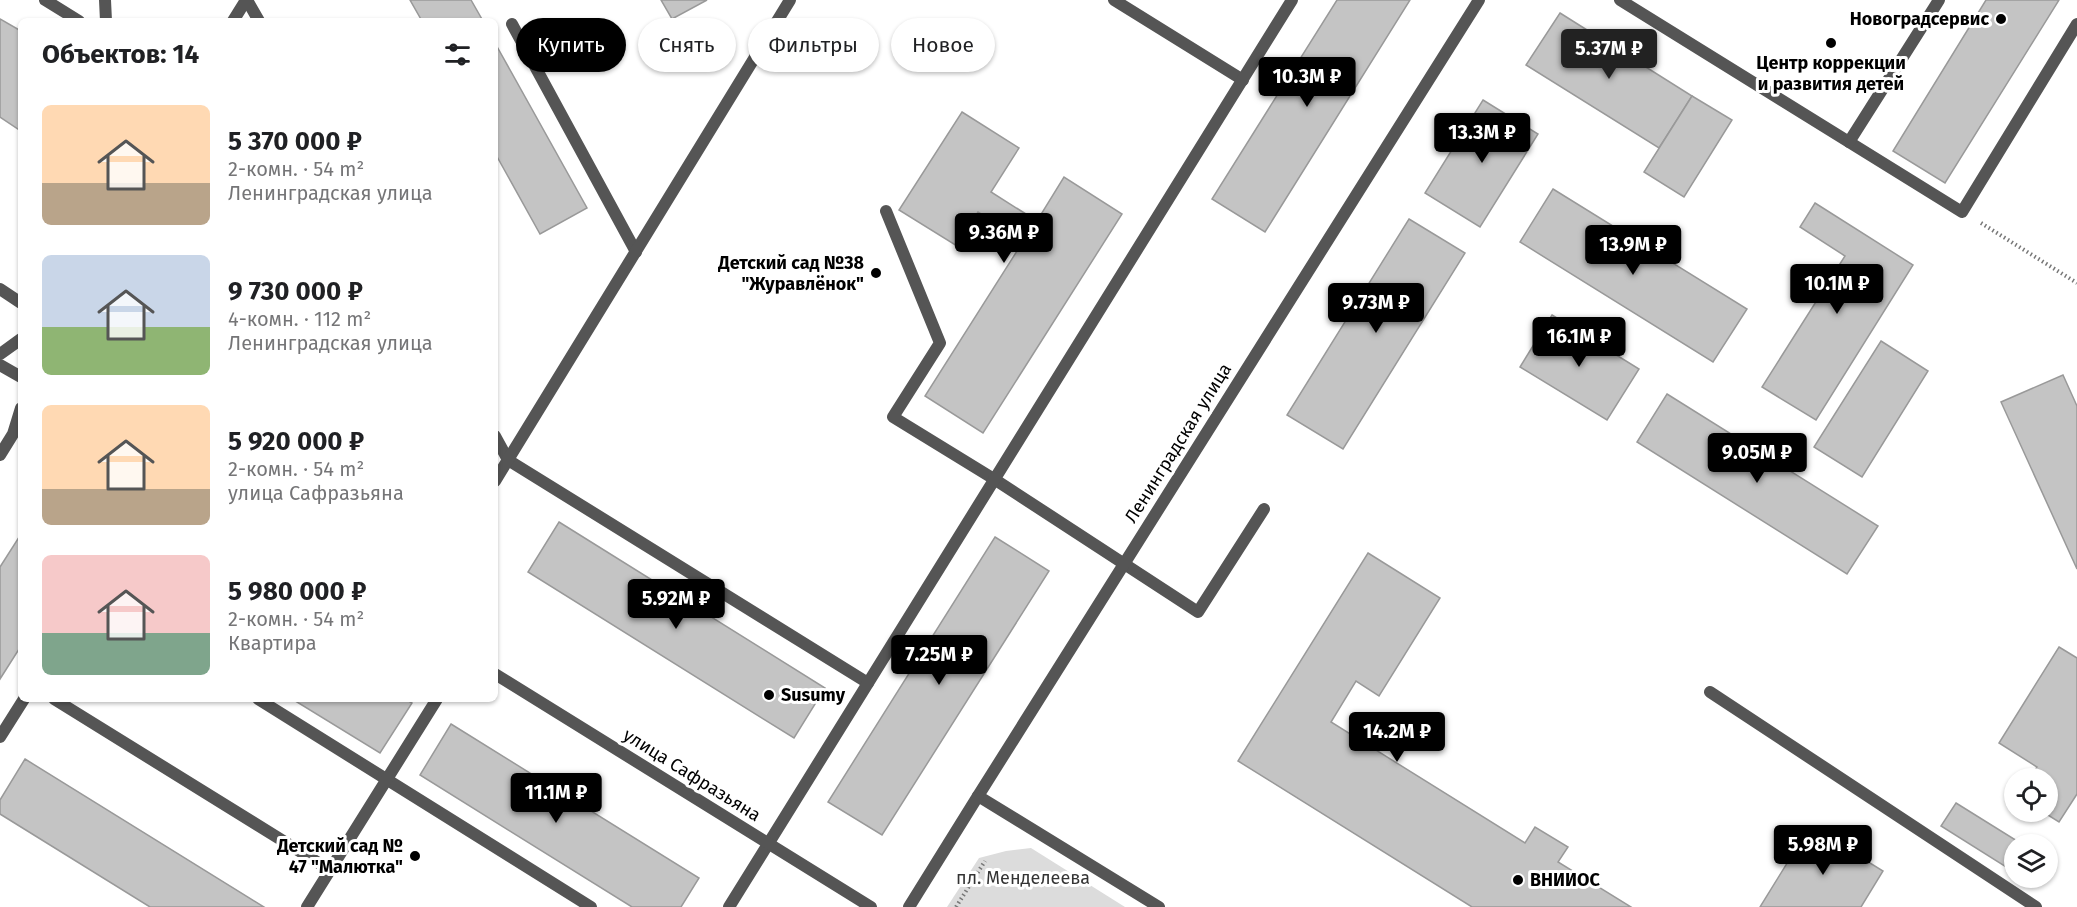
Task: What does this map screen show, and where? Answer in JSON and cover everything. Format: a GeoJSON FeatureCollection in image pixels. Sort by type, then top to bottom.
{"type":"FeatureCollection","features":[{"type":"Feature","properties":{"kind":"street"},"geometry":{"type":"LineString","coordinates":[[45,0],[74,18]]}},
{"type":"Feature","properties":{"kind":"street"},"geometry":{"type":"LineString","coordinates":[[105,0],[106,18]]}},
{"type":"Feature","properties":{"kind":"street"},"geometry":{"type":"LineString","coordinates":[[235,18],[247,0],[257,18]]}},
{"type":"Feature","properties":{"kind":"street"},"geometry":{"type":"LineString","coordinates":[[498,476],[790,0]]}},
{"type":"Feature","properties":{"kind":"street"},"geometry":{"type":"LineString","coordinates":[[1114,0],[1243,80]]}},
{"type":"Feature","properties":{"kind":"street"},"geometry":{"type":"LineString","coordinates":[[729,907],[1292,0]]}},
{"type":"Feature","properties":{"kind":"street","name":"Ленинградская улица"},"geometry":{"type":"LineString","coordinates":[[909,907],[1479,0]]}},
{"type":"Feature","properties":{"kind":"street"},"geometry":{"type":"LineString","coordinates":[[1620,0],[1962,212],[2077,24]]}},
{"type":"Feature","properties":{"kind":"street"},"geometry":{"type":"LineString","coordinates":[[1849,142],[1939,0]]}},
{"type":"Feature","properties":{"kind":"street"},"geometry":{"type":"LineString","coordinates":[[512,24],[636,252]]}},
{"type":"Feature","properties":{"kind":"street"},"geometry":{"type":"LineString","coordinates":[[886,212],[940,343],[893,417],[994,479],[1198,612],[1264,509]]}},
{"type":"Feature","properties":{"kind":"street"},"geometry":{"type":"LineString","coordinates":[[0,289],[18,301]]}},
{"type":"Feature","properties":{"kind":"street"},"geometry":{"type":"LineString","coordinates":[[0,354],[18,341]]}},
{"type":"Feature","properties":{"kind":"street"},"geometry":{"type":"LineString","coordinates":[[0,365],[18,375]]}},
{"type":"Feature","properties":{"kind":"street"},"geometry":{"type":"LineString","coordinates":[[0,455],[13,434],[18,418]]}},
{"type":"Feature","properties":{"kind":"street"},"geometry":{"type":"LineString","coordinates":[[498,442],[508,460],[868,683]]}},
{"type":"Feature","properties":{"kind":"street","name":"улица Сафразьяна"},"geometry":{"type":"LineString","coordinates":[[498,676],[871,907]]}},
{"type":"Feature","properties":{"kind":"street"},"geometry":{"type":"LineString","coordinates":[[1710,692],[2036,907]]}},
{"type":"Feature","properties":{"kind":"street"},"geometry":{"type":"LineString","coordinates":[[0,737],[22,702]]}},
{"type":"Feature","properties":{"kind":"street"},"geometry":{"type":"LineString","coordinates":[[59,702],[330,870]]}},
{"type":"Feature","properties":{"kind":"street"},"geometry":{"type":"LineString","coordinates":[[263,702],[591,907]]}},
{"type":"Feature","properties":{"kind":"street"},"geometry":{"type":"LineString","coordinates":[[307,907],[435,702]]}},
{"type":"Feature","properties":{"kind":"street"},"geometry":{"type":"LineString","coordinates":[[978,796],[1159,907]]}},
{"type":"Feature","properties":{"kind":"path"},"geometry":{"type":"LineString","coordinates":[[1962,212],[2077,283]]}},
{"type":"Feature","properties":{"kind":"path"},"geometry":{"type":"LineString","coordinates":[[956,907],[985,861]]}},
{"type":"Feature","properties":{"kind":"green space","name":"пл. Менделеева"},"geometry":{"type":"Polygon","coordinates":[[[1031,848],[1125,907],[947,907],[979,858],[1031,848]]]}},
{"type":"Feature","properties":{"kind":"building"},"geometry":{"type":"Polygon","coordinates":[[[410,0],[471,0],[481,18],[420,18],[410,0]]]}},
{"type":"Feature","properties":{"kind":"building"},"geometry":{"type":"Polygon","coordinates":[[[661,0],[707,0],[674,18],[671,18],[661,0]]]}},
{"type":"Feature","properties":{"kind":"building"},"geometry":{"type":"Polygon","coordinates":[[[1337,0],[1410,0],[1265,232],[1212,199],[1337,0]]]}},
{"type":"Feature","properties":{"kind":"building"},"geometry":{"type":"Polygon","coordinates":[[[1986,0],[2059,0],[1945,183],[1893,151],[1986,0]]]}},
{"type":"Feature","properties":{"kind":"building"},"geometry":{"type":"Polygon","coordinates":[[[1560,13],[1692,96],[1659,148],[1526,65],[1560,13]]]}},
{"type":"Feature","properties":{"kind":"building"},"geometry":{"type":"Polygon","coordinates":[[[0,19],[18,29],[18,129],[0,117],[0,19]]]}},
{"type":"Feature","properties":{"kind":"building"},"geometry":{"type":"Polygon","coordinates":[[[498,48],[587,208],[540,234],[498,158],[498,48]]]}},
{"type":"Feature","properties":{"kind":"building"},"geometry":{"type":"Polygon","coordinates":[[[1692,96],[1732,120],[1684,197],[1644,172],[1692,96]]]}},
{"type":"Feature","properties":{"kind":"building"},"geometry":{"type":"Polygon","coordinates":[[[1483,100],[1538,134],[1480,227],[1425,193],[1483,100]]]}},
{"type":"Feature","properties":{"kind":"building"},"geometry":{"type":"Polygon","coordinates":[[[962,112],[1019,148],[991,192],[1037,221],[1064,177],[1122,214],[983,433],[925,396],[1024,240],[978,212],[957,246],[899,210],[962,112]]]}},
{"type":"Feature","properties":{"kind":"building"},"geometry":{"type":"Polygon","coordinates":[[[1553,189],[1747,309],[1713,362],[1520,242],[1553,189]]]}},
{"type":"Feature","properties":{"kind":"building"},"geometry":{"type":"Polygon","coordinates":[[[1815,203],[1913,265],[1816,420],[1762,387],[1845,256],[1800,227],[1815,203]]]}},
{"type":"Feature","properties":{"kind":"building"},"geometry":{"type":"Polygon","coordinates":[[[1409,219],[1465,253],[1343,449],[1287,415],[1409,219]]]}},
{"type":"Feature","properties":{"kind":"building"},"geometry":{"type":"Polygon","coordinates":[[[1552,315],[1639,369],[1607,420],[1520,367],[1552,315]]]}},
{"type":"Feature","properties":{"kind":"building"},"geometry":{"type":"Polygon","coordinates":[[[1881,341],[1928,371],[1862,477],[1814,447],[1881,341]]]}},
{"type":"Feature","properties":{"kind":"building"},"geometry":{"type":"Polygon","coordinates":[[[2063,375],[2077,406],[2077,569],[2001,402],[2063,375]]]}},
{"type":"Feature","properties":{"kind":"building"},"geometry":{"type":"Polygon","coordinates":[[[1667,394],[1878,526],[1847,574],[1637,442],[1667,394]]]}},
{"type":"Feature","properties":{"kind":"building"},"geometry":{"type":"Polygon","coordinates":[[[559,522],[825,688],[794,738],[528,572],[559,522]]]}},
{"type":"Feature","properties":{"kind":"building"},"geometry":{"type":"Polygon","coordinates":[[[995,537],[1049,571],[882,835],[828,802],[995,537]]]}},
{"type":"Feature","properties":{"kind":"building"},"geometry":{"type":"Polygon","coordinates":[[[18,539],[18,651],[0,679],[0,567],[18,539]]]}},
{"type":"Feature","properties":{"kind":"building"},"geometry":{"type":"Polygon","coordinates":[[[1368,553],[1440,598],[1379,696],[1356,681],[1331,722],[1525,843],[1535,827],[1568,847],[1558,862],[1631,907],[1472,907],[1238,761],[1368,553]]]}},
{"type":"Feature","properties":{"kind":"building"},"geometry":{"type":"Polygon","coordinates":[[[2059,647],[2077,658],[2077,794],[2059,822],[2058,768],[2036,768],[1999,743],[2059,647]]]}},
{"type":"Feature","properties":{"kind":"building"},"geometry":{"type":"Polygon","coordinates":[[[297,702],[412,703],[380,753],[297,702]]]}},
{"type":"Feature","properties":{"kind":"building"},"geometry":{"type":"Polygon","coordinates":[[[451,724],[699,878],[681,907],[632,907],[420,775],[451,724]]]}},
{"type":"Feature","properties":{"kind":"building"},"geometry":{"type":"Polygon","coordinates":[[[25,759],[264,907],[150,907],[0,814],[0,800],[25,759]]]}},
{"type":"Feature","properties":{"kind":"building"},"geometry":{"type":"Polygon","coordinates":[[[1956,803],[2006,834],[2004,834],[2004,866],[1941,826],[1956,803]]]}},
{"type":"Feature","properties":{"kind":"building"},"geometry":{"type":"Polygon","coordinates":[[[1810,826],[1883,871],[1861,907],[1760,907],[1810,826]]]}},
{"type":"Feature","properties":{"kind":"place","name":"Новоградсервис"},"geometry":{"type":"Point","coordinates":[2001,19]}},
{"type":"Feature","properties":{"kind":"place","name":"Центр коррекции и развития детей"},"geometry":{"type":"Point","coordinates":[1831,43]}},
{"type":"Feature","properties":{"kind":"place","name":"Детский сад №38 \"Журавлёнок\""},"geometry":{"type":"Point","coordinates":[876,273]}},
{"type":"Feature","properties":{"kind":"place","name":"Susumy"},"geometry":{"type":"Point","coordinates":[769,695]}},
{"type":"Feature","properties":{"kind":"place","name":"Детский сад № 47 \"Малютка\""},"geometry":{"type":"Point","coordinates":[415,856]}},
{"type":"Feature","properties":{"kind":"place","name":"ВНИИОС"},"geometry":{"type":"Point","coordinates":[1518,880]}}]}
